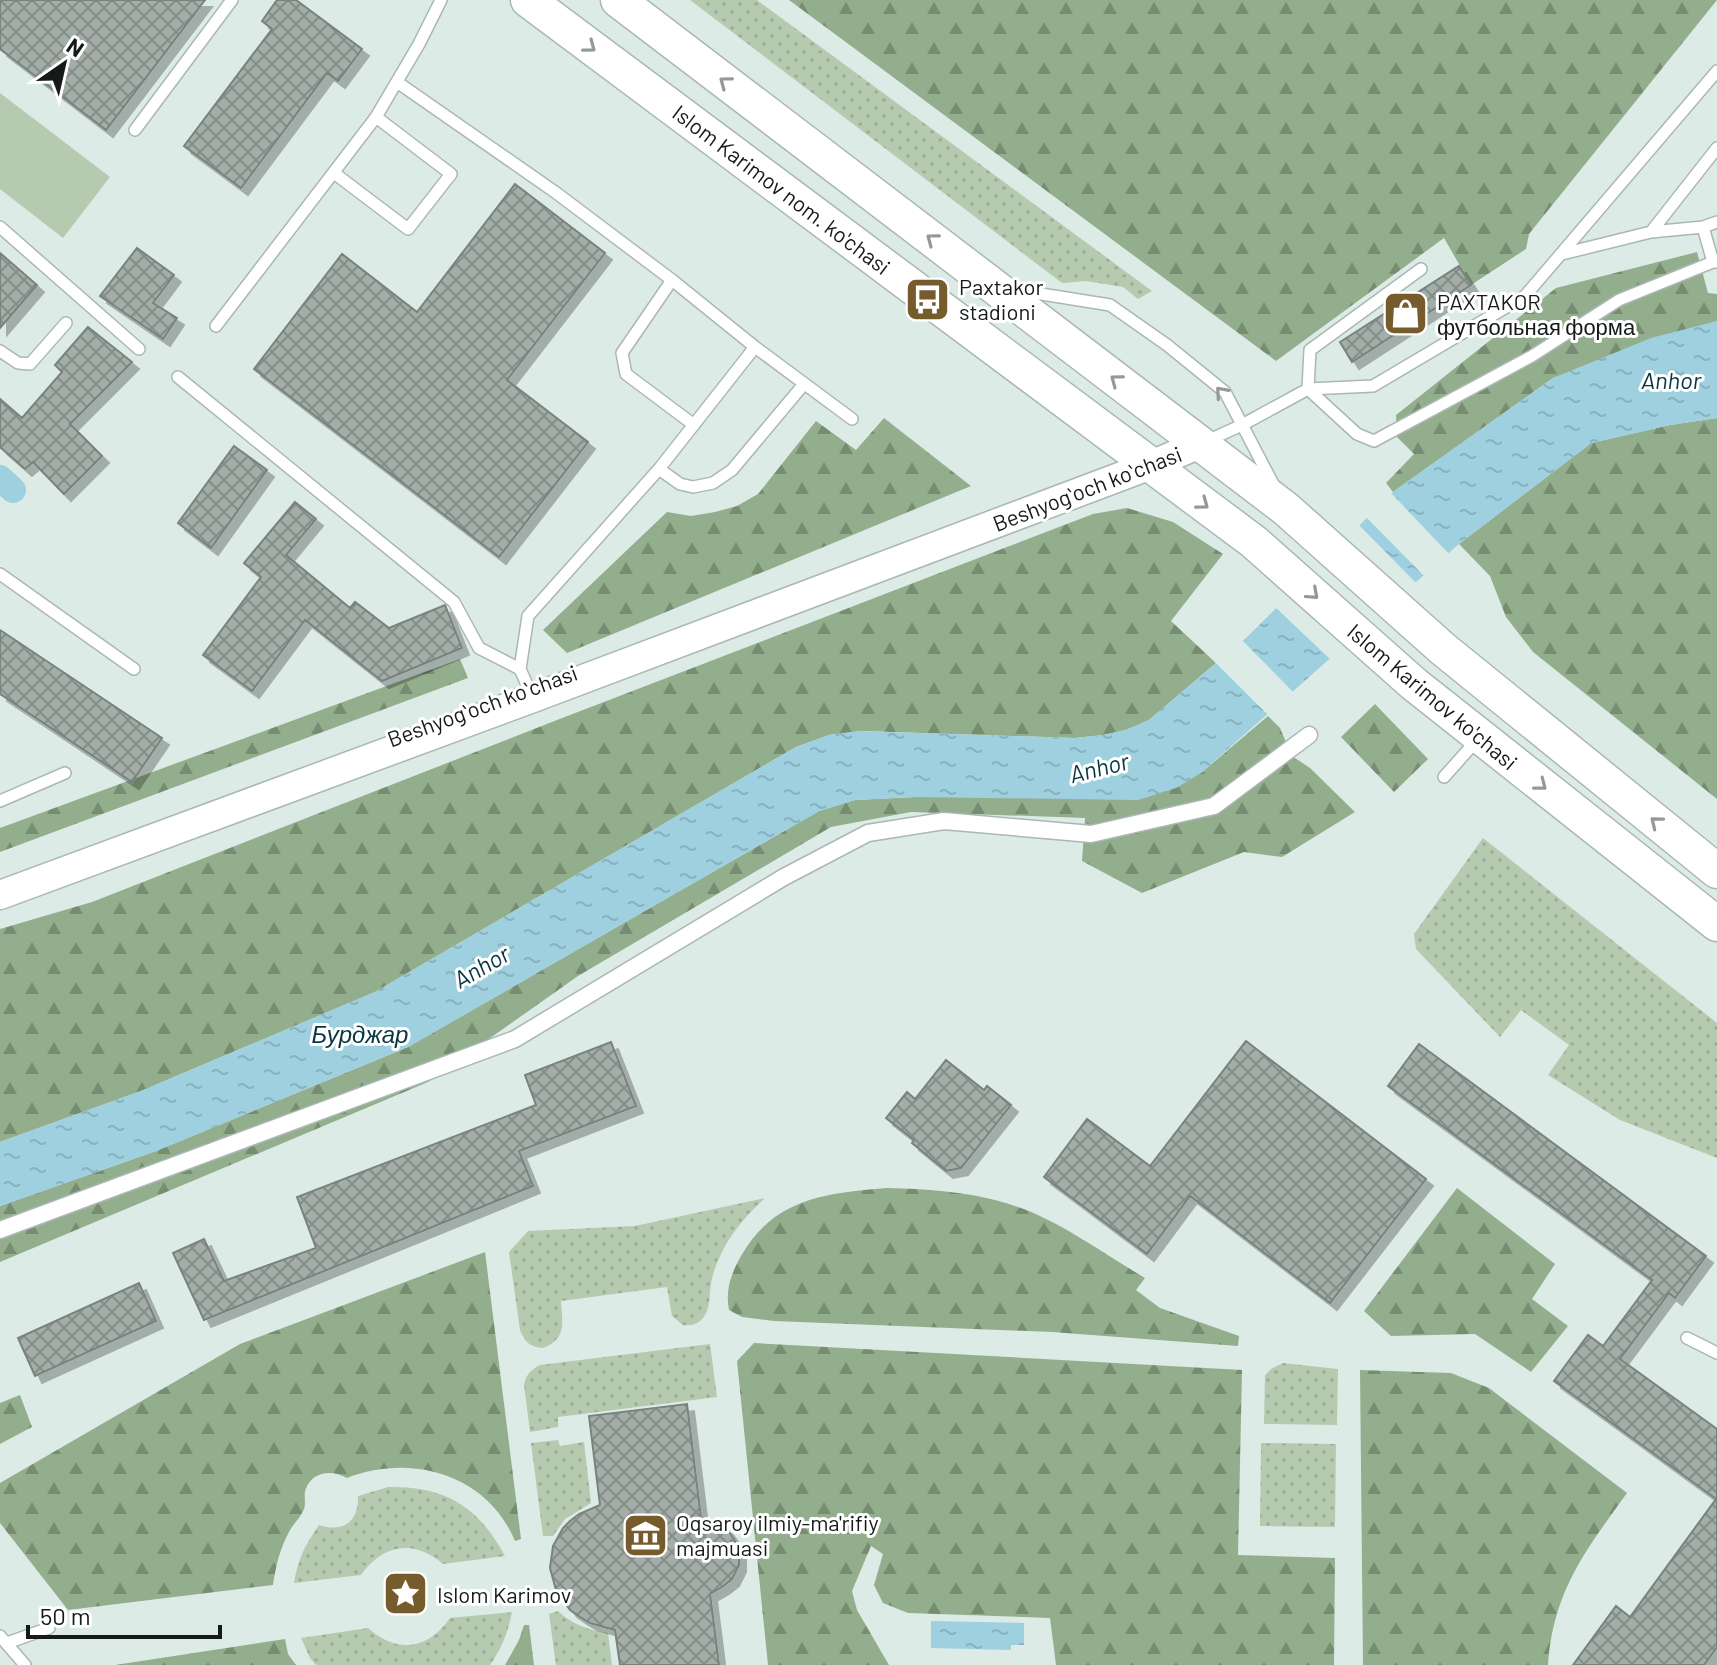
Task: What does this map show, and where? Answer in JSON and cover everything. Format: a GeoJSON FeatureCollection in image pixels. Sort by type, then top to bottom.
{"type":"FeatureCollection","features":[{"type":"Feature","properties":{"kind":"main road","name":"Islom Karimov nom. ko'chasi"},"geometry":{"type":"LineString","coordinates":[[528,0],[1143,459]]}},
{"type":"Feature","properties":{"kind":"main road"},"geometry":{"type":"LineString","coordinates":[[618,0],[1200,444]]}},
{"type":"Feature","properties":{"kind":"main road"},"geometry":{"type":"LineString","coordinates":[[631,77],[663,35]]}},
{"type":"Feature","properties":{"kind":"main road","name":"Islom Karimov ko'chasi"},"geometry":{"type":"LineString","coordinates":[[1200,444],[1286,509],[1443,649],[1717,871]]}},
{"type":"Feature","properties":{"kind":"main road","name":"Islom Karimov ko'chasi"},"geometry":{"type":"LineString","coordinates":[[1143,459],[1254,542],[1414,684],[1717,924]]}},
{"type":"Feature","properties":{"kind":"street","name":"Beshyogʻoch koʻchasi"},"geometry":{"type":"LineString","coordinates":[[0,879],[527,685],[1024,512],[1143,459],[1200,444]]}},
{"type":"Feature","properties":{"kind":"street","name":"Beshyogʻoch koʻchasi"},"geometry":{"type":"LineString","coordinates":[[0,895],[527,685]]}},
{"type":"Feature","properties":{"kind":"street"},"geometry":{"type":"LineString","coordinates":[[0,1230],[515,1039],[784,877],[868,833],[944,821],[1091,834],[1214,806],[1309,735]]}},
{"type":"Feature","properties":{"kind":"lane"},"geometry":{"type":"LineString","coordinates":[[135,130],[232,0]]}},
{"type":"Feature","properties":{"kind":"lane"},"geometry":{"type":"LineString","coordinates":[[216,326],[376,117],[441,0]]}},
{"type":"Feature","properties":{"kind":"lane"},"geometry":{"type":"LineString","coordinates":[[1200,444],[1308,389],[1373,386],[1525,296],[1717,71]]}},
{"type":"Feature","properties":{"kind":"lane"},"geometry":{"type":"LineString","coordinates":[[397,82],[555,192],[852,419]]}},
{"type":"Feature","properties":{"kind":"lane"},"geometry":{"type":"LineString","coordinates":[[334,173],[408,229],[451,174],[376,117]]}},
{"type":"Feature","properties":{"kind":"lane"},"geometry":{"type":"LineString","coordinates":[[1651,232],[1717,148]]}},
{"type":"Feature","properties":{"kind":"lane"},"geometry":{"type":"LineString","coordinates":[[1562,254],[1651,232],[1703,227],[1717,222]]}},
{"type":"Feature","properties":{"kind":"lane"},"geometry":{"type":"LineString","coordinates":[[0,227],[139,349]]}},
{"type":"Feature","properties":{"kind":"lane"},"geometry":{"type":"LineString","coordinates":[[1308,389],[1357,434],[1374,441],[1532,356],[1619,300],[1715,262],[1703,227]]}},
{"type":"Feature","properties":{"kind":"lane"},"geometry":{"type":"LineString","coordinates":[[1308,389],[1310,350],[1421,269]]}},
{"type":"Feature","properties":{"kind":"lane"},"geometry":{"type":"LineString","coordinates":[[672,280],[622,353],[626,374],[694,425]]}},
{"type":"Feature","properties":{"kind":"lane"},"geometry":{"type":"LineString","coordinates":[[994,286],[1110,305],[1167,345],[1225,392],[1286,509]]}},
{"type":"Feature","properties":{"kind":"lane"},"geometry":{"type":"LineString","coordinates":[[0,351],[18,363],[30,364],[66,323]]}},
{"type":"Feature","properties":{"kind":"lane"},"geometry":{"type":"LineString","coordinates":[[527,685],[528,616],[659,469],[755,347]]}},
{"type":"Feature","properties":{"kind":"lane"},"geometry":{"type":"LineString","coordinates":[[178,377],[454,602],[479,648],[527,685]]}},
{"type":"Feature","properties":{"kind":"lane"},"geometry":{"type":"LineString","coordinates":[[659,469],[680,484],[693,487],[713,483],[732,470],[804,384]]}},
{"type":"Feature","properties":{"kind":"lane"},"geometry":{"type":"LineString","coordinates":[[0,574],[134,669]]}},
{"type":"Feature","properties":{"kind":"lane"},"geometry":{"type":"LineString","coordinates":[[1444,777],[1480,737]]}},
{"type":"Feature","properties":{"kind":"lane"},"geometry":{"type":"LineString","coordinates":[[0,801],[65,773]]}},
{"type":"Feature","properties":{"kind":"lane"},"geometry":{"type":"LineString","coordinates":[[1687,1338],[1717,1353]]}},
{"type":"Feature","properties":{"kind":"lane"},"geometry":{"type":"LineString","coordinates":[[25,1665],[4,1640],[49,1628]]}},
{"type":"Feature","properties":{"kind":"green space"},"geometry":{"type":"Polygon","coordinates":[[[690,0],[757,0],[1152,291],[1138,299],[1123,287],[1086,281],[1062,283],[690,0]]]}},
{"type":"Feature","properties":{"kind":"green space"},"geometry":{"type":"Polygon","coordinates":[[[789,0],[1717,0],[1529,234],[1526,249],[1471,285],[1444,238],[1276,361],[789,0]]]}},
{"type":"Feature","properties":{"kind":"green space"},"geometry":{"type":"Polygon","coordinates":[[[0,93],[110,177],[63,238],[0,189],[0,93]]]}},
{"type":"Feature","properties":{"kind":"green space"},"geometry":{"type":"Polygon","coordinates":[[[1697,252],[1708,293],[1717,294],[1717,321],[1553,378],[1393,492],[1386,483],[1414,454],[1397,437],[1396,415],[1556,288],[1697,252]]]}},
{"type":"Feature","properties":{"kind":"green space"},"geometry":{"type":"Polygon","coordinates":[[[884,418],[971,486],[567,653],[543,630],[667,512],[691,516],[715,512],[737,506],[758,494],[816,421],[856,450],[884,418]]]}},
{"type":"Feature","properties":{"kind":"green space"},"geometry":{"type":"Polygon","coordinates":[[[1717,418],[1717,799],[1533,652],[1506,617],[1490,576],[1459,544],[1591,443],[1717,418]]]}},
{"type":"Feature","properties":{"kind":"green space"},"geometry":{"type":"Polygon","coordinates":[[[1127,508],[1173,522],[1223,554],[1171,621],[1216,663],[1149,720],[1126,730],[1075,738],[861,731],[829,735],[796,747],[375,992],[141,1091],[0,1142],[0,929],[92,902],[1093,514],[1127,508]]]}},
{"type":"Feature","properties":{"kind":"green space"},"geometry":{"type":"Polygon","coordinates":[[[460,659],[468,678],[0,852],[0,828],[460,659]]]}},
{"type":"Feature","properties":{"kind":"green space"},"geometry":{"type":"Polygon","coordinates":[[[1375,704],[1428,759],[1394,792],[1341,737],[1375,704]]]}},
{"type":"Feature","properties":{"kind":"green space"},"geometry":{"type":"Polygon","coordinates":[[[1268,716],[1280,728],[1292,756],[1310,768],[1355,812],[1282,857],[1244,852],[1142,893],[1082,861],[1085,818],[911,812],[831,827],[578,976],[428,1082],[0,1262],[0,1206],[156,1151],[408,1047],[819,811],[855,800],[1201,773],[1268,716]]]}},
{"type":"Feature","properties":{"kind":"green space"},"geometry":{"type":"Polygon","coordinates":[[[1483,838],[1717,1023],[1717,1158],[1620,1120],[1548,1075],[1569,1045],[1521,1010],[1500,1037],[1416,949],[1414,934],[1483,838]]]}},
{"type":"Feature","properties":{"kind":"green space"},"geometry":{"type":"Polygon","coordinates":[[[887,1188],[968,1194],[1032,1212],[1145,1278],[1136,1290],[1160,1308],[1239,1336],[1238,1346],[1052,1332],[774,1321],[742,1317],[729,1310],[728,1289],[734,1269],[754,1237],[769,1222],[786,1210],[823,1196],[887,1188]]]}},
{"type":"Feature","properties":{"kind":"green space"},"geometry":{"type":"Polygon","coordinates":[[[1457,1188],[1555,1264],[1532,1299],[1568,1326],[1531,1372],[1475,1334],[1391,1336],[1364,1311],[1457,1188]]]}},
{"type":"Feature","properties":{"kind":"green space"},"geometry":{"type":"Polygon","coordinates":[[[765,1198],[726,1244],[712,1278],[707,1311],[693,1325],[683,1325],[672,1316],[667,1287],[561,1301],[562,1329],[551,1344],[543,1348],[531,1345],[524,1338],[520,1330],[509,1252],[528,1231],[635,1226],[765,1198]]]}},
{"type":"Feature","properties":{"kind":"green space"},"geometry":{"type":"Polygon","coordinates":[[[485,1252],[521,1539],[515,1541],[486,1499],[444,1475],[421,1469],[396,1468],[347,1478],[329,1473],[317,1476],[308,1484],[304,1509],[284,1543],[273,1585],[68,1610],[0,1523],[0,1483],[240,1344],[485,1252]]]}},
{"type":"Feature","properties":{"kind":"green space"},"geometry":{"type":"Polygon","coordinates":[[[754,1343],[1242,1370],[1238,1555],[1335,1558],[1334,1665],[1056,1665],[1050,1618],[908,1613],[883,1603],[874,1585],[883,1554],[871,1546],[852,1591],[857,1610],[889,1665],[768,1665],[737,1361],[754,1343]]]}},
{"type":"Feature","properties":{"kind":"green space"},"geometry":{"type":"Polygon","coordinates":[[[710,1344],[717,1397],[558,1417],[558,1427],[530,1432],[524,1385],[529,1373],[540,1365],[710,1344]]]}},
{"type":"Feature","properties":{"kind":"green space"},"geometry":{"type":"Polygon","coordinates":[[[1283,1363],[1338,1369],[1337,1425],[1264,1424],[1265,1375],[1283,1363]]]}},
{"type":"Feature","properties":{"kind":"green space"},"geometry":{"type":"Polygon","coordinates":[[[1360,1370],[1451,1373],[1489,1388],[1627,1493],[1585,1553],[1564,1593],[1551,1639],[1548,1665],[1363,1665],[1360,1370]]]}},
{"type":"Feature","properties":{"kind":"green space"},"geometry":{"type":"Polygon","coordinates":[[[20,1395],[32,1427],[0,1444],[0,1403],[20,1395]]]}},
{"type":"Feature","properties":{"kind":"green space"},"geometry":{"type":"Polygon","coordinates":[[[558,1440],[560,1446],[584,1442],[591,1503],[565,1519],[553,1536],[543,1536],[531,1443],[558,1440]]]}},
{"type":"Feature","properties":{"kind":"green space"},"geometry":{"type":"Polygon","coordinates":[[[1261,1443],[1336,1444],[1335,1527],[1260,1526],[1261,1443]]]}},
{"type":"Feature","properties":{"kind":"green space"},"geometry":{"type":"Polygon","coordinates":[[[388,1487],[427,1490],[458,1502],[483,1524],[505,1556],[443,1564],[421,1551],[399,1548],[379,1557],[361,1575],[294,1583],[303,1552],[319,1525],[335,1528],[348,1523],[356,1513],[358,1496],[388,1487]]]}},
{"type":"Feature","properties":{"kind":"green space"},"geometry":{"type":"Polygon","coordinates":[[[558,1611],[581,1626],[608,1633],[612,1665],[556,1665],[549,1614],[558,1611]]]}},
{"type":"Feature","properties":{"kind":"green space"},"geometry":{"type":"Polygon","coordinates":[[[512,1612],[504,1640],[490,1665],[316,1665],[301,1638],[368,1628],[390,1642],[412,1645],[432,1637],[450,1618],[512,1612]]]}},
{"type":"Feature","properties":{"kind":"green space"},"geometry":{"type":"Polygon","coordinates":[[[524,1625],[529,1625],[534,1665],[505,1665],[519,1640],[524,1625]]]}},
{"type":"Feature","properties":{"kind":"green space"},"geometry":{"type":"Polygon","coordinates":[[[285,1639],[288,1654],[296,1665],[115,1665],[285,1639]]]}},
{"type":"Feature","properties":{"kind":"water","name":"Anhor"},"geometry":{"type":"Polygon","coordinates":[[[1717,321],[1717,418],[1591,443],[1459,544],[1201,773],[1176,788],[1138,800],[915,797],[855,800],[819,811],[408,1047],[156,1151],[0,1206],[0,1142],[141,1091],[375,992],[796,747],[829,735],[860,731],[1075,738],[1126,730],[1149,720],[1247,637],[1393,492],[1553,378],[1651,338],[1717,321]]]}},
{"type":"Feature","properties":{"kind":"water"},"geometry":{"type":"Polygon","coordinates":[[[931,1621],[1024,1623],[1024,1645],[1011,1645],[1011,1650],[931,1648],[931,1621]]]}},
{"type":"Feature","properties":{"kind":"pier"},"geometry":{"type":"Polygon","coordinates":[[[1390,492],[1451,556],[1426,578],[1365,516],[1390,492]]]}},
{"type":"Feature","properties":{"kind":"pier"},"geometry":{"type":"Polygon","coordinates":[[[1357,523],[1418,585],[1332,661],[1273,605],[1357,523]]]}},
{"type":"Feature","properties":{"kind":"pier"},"geometry":{"type":"Polygon","coordinates":[[[1240,638],[1295,694],[1271,718],[1213,660],[1240,638]]]}},
{"type":"Feature","properties":{"kind":"building"},"geometry":{"type":"Polygon","coordinates":[[[0,0],[205,0],[106,130],[0,49],[0,0]]]}},
{"type":"Feature","properties":{"kind":"building"},"geometry":{"type":"Polygon","coordinates":[[[277,0],[296,0],[362,49],[338,81],[327,73],[241,188],[184,146],[272,29],[262,21],[277,0]]]}},
{"type":"Feature","properties":{"kind":"building"},"geometry":{"type":"Polygon","coordinates":[[[515,184],[605,253],[507,380],[588,442],[499,557],[254,369],[342,254],[417,312],[515,184]]]}},
{"type":"Feature","properties":{"kind":"building"},"geometry":{"type":"Polygon","coordinates":[[[137,248],[174,275],[153,303],[177,318],[163,339],[100,296],[137,248]]]}},
{"type":"Feature","properties":{"kind":"building"},"geometry":{"type":"Polygon","coordinates":[[[0,253],[37,285],[0,328],[0,253]]]}},
{"type":"Feature","properties":{"kind":"building","name":"PAXTAKOR футбольная форма"},"geometry":{"type":"Polygon","coordinates":[[[1459,266],[1471,285],[1352,362],[1340,342],[1459,266]]]}},
{"type":"Feature","properties":{"kind":"building"},"geometry":{"type":"Polygon","coordinates":[[[88,327],[132,362],[70,424],[102,456],[64,494],[33,462],[25,469],[0,447],[0,399],[22,418],[62,372],[55,365],[88,327]]]}},
{"type":"Feature","properties":{"kind":"building"},"geometry":{"type":"Polygon","coordinates":[[[234,446],[267,470],[211,548],[178,523],[234,446]]]}},
{"type":"Feature","properties":{"kind":"building"},"geometry":{"type":"Polygon","coordinates":[[[295,502],[316,519],[286,555],[350,608],[355,602],[389,628],[445,605],[462,648],[382,681],[305,620],[252,691],[203,655],[261,577],[244,563],[295,502]]]}},
{"type":"Feature","properties":{"kind":"building"},"geometry":{"type":"Polygon","coordinates":[[[0,630],[162,738],[132,782],[0,694],[0,630]]]}},
{"type":"Feature","properties":{"kind":"building"},"geometry":{"type":"Polygon","coordinates":[[[1246,1041],[1426,1179],[1330,1303],[1190,1196],[1147,1254],[1044,1177],[1087,1119],[1150,1166],[1246,1041]]]}},
{"type":"Feature","properties":{"kind":"building"},"geometry":{"type":"Polygon","coordinates":[[[611,1042],[636,1106],[519,1151],[533,1186],[204,1320],[173,1253],[204,1239],[224,1281],[316,1248],[297,1197],[536,1105],[525,1075],[611,1042]]]}},
{"type":"Feature","properties":{"kind":"building"},"geometry":{"type":"Polygon","coordinates":[[[1419,1044],[1706,1256],[1675,1298],[1669,1293],[1620,1359],[1717,1429],[1717,1647],[1704,1665],[1573,1665],[1616,1606],[1630,1617],[1716,1499],[1554,1381],[1588,1335],[1603,1346],[1652,1280],[1388,1086],[1419,1044]]]}},
{"type":"Feature","properties":{"kind":"building"},"geometry":{"type":"Polygon","coordinates":[[[946,1060],[984,1090],[987,1086],[1011,1105],[961,1168],[946,1171],[886,1118],[907,1092],[915,1099],[946,1060]]]}},
{"type":"Feature","properties":{"kind":"building"},"geometry":{"type":"Polygon","coordinates":[[[139,1283],[156,1321],[35,1376],[18,1338],[139,1283]]]}},
{"type":"Feature","properties":{"kind":"building","name":"Oqsaroy ilmiy-ma'rifiy majmuasi"},"geometry":{"type":"Polygon","coordinates":[[[687,1404],[701,1518],[714,1520],[726,1528],[739,1551],[739,1565],[732,1579],[710,1594],[719,1665],[620,1665],[615,1630],[580,1617],[570,1610],[556,1590],[550,1568],[553,1546],[570,1521],[600,1505],[589,1416],[687,1404]]]}},
{"type":"Feature","properties":{"kind":"waterway","name":"Anhor"},"geometry":{"type":"LineString","coordinates":[[0,478],[13,490]]}},
{"type":"Feature","properties":{"kind":"place","name":"Paxtakor stadioni"},"geometry":{"type":"Point","coordinates":[928,299]}},
{"type":"Feature","properties":{"kind":"place","name":"PAXTAKOR футбольная форма"},"geometry":{"type":"Point","coordinates":[1406,314]}},
{"type":"Feature","properties":{"kind":"place","name":"Oqsaroy ilmiy-ma'rifiy majmuasi"},"geometry":{"type":"Point","coordinates":[645,1535]}},
{"type":"Feature","properties":{"kind":"place","name":"Islom Karimov"},"geometry":{"type":"Point","coordinates":[406,1594]}},
{"type":"Feature","properties":{"kind":"water label","name":"Бурджар"},"geometry":{"type":"Point","coordinates":[360,1033]}}]}
